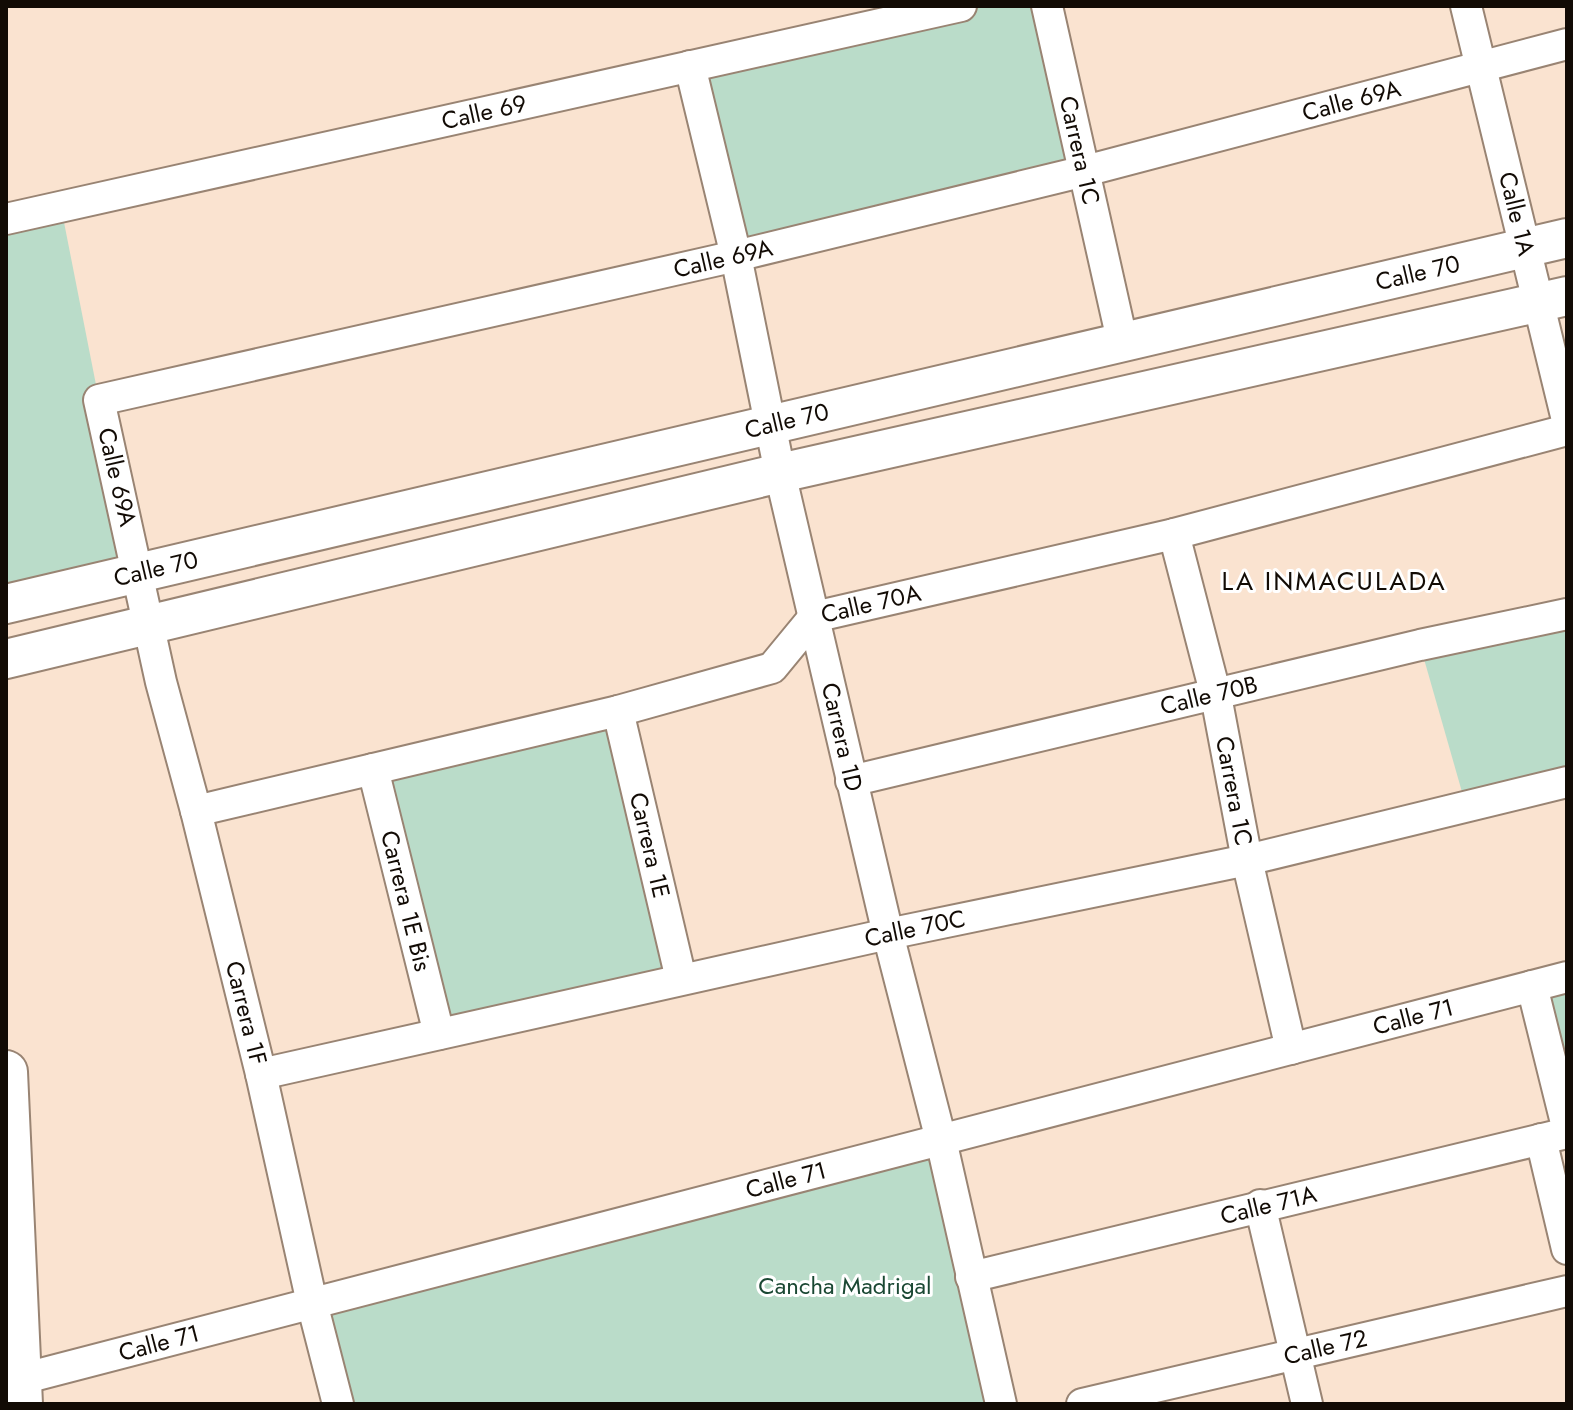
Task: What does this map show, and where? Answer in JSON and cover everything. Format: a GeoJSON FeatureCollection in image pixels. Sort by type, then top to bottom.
{"type":"FeatureCollection","features":[{"type":"Feature","properties":{"kind":"main road"},"geometry":{"type":"LineString","coordinates":[[6,1072],[16,1389]]}},
{"type":"Feature","properties":{"kind":"street","name":"Calle 69"},"geometry":{"type":"LineString","coordinates":[[6,219],[961,6]]}},
{"type":"Feature","properties":{"kind":"street","name":"Carrera 1C"},"geometry":{"type":"LineString","coordinates":[[1047,6],[1122,340]]}},
{"type":"Feature","properties":{"kind":"street","name":"Calle 1A"},"geometry":{"type":"LineString","coordinates":[[1466,6],[1525,248],[1553,300],[1567,420]]}},
{"type":"Feature","properties":{"kind":"street","name":"Calle 69A"},"geometry":{"type":"LineString","coordinates":[[150,623],[99,400],[736,256],[1085,171],[1567,44]]}},
{"type":"Feature","properties":{"kind":"street","name":"Carrera 1D"},"geometry":{"type":"LineString","coordinates":[[690,66],[736,256],[780,473],[851,781],[941,1140],[1001,1404]]}},
{"type":"Feature","properties":{"kind":"street","name":"Calle 70"},"geometry":{"type":"LineString","coordinates":[[6,604],[1567,238]]}},
{"type":"Feature","properties":{"kind":"street","name":"Calle 70"},"geometry":{"type":"LineString","coordinates":[[6,659],[780,473],[1553,300]]}},
{"type":"Feature","properties":{"kind":"street","name":"Calle 70A"},"geometry":{"type":"LineString","coordinates":[[196,811],[618,711],[772,668],[814,617],[1174,534],[1567,430]]}},
{"type":"Feature","properties":{"kind":"street","name":"Carrera 1C"},"geometry":{"type":"LineString","coordinates":[[1174,534],[1216,696],[1247,860],[1291,1049]]}},
{"type":"Feature","properties":{"kind":"street","name":"Calle 70B"},"geometry":{"type":"LineString","coordinates":[[851,781],[1420,645],[1567,614]]}},
{"type":"Feature","properties":{"kind":"street","name":"Carrera 1F"},"geometry":{"type":"LineString","coordinates":[[150,623],[161,682],[261,1074],[338,1404]]}},
{"type":"Feature","properties":{"kind":"street","name":"Carrera 1E"},"geometry":{"type":"LineString","coordinates":[[618,711],[681,979]]}},
{"type":"Feature","properties":{"kind":"street","name":"Carrera 1E Bis"},"geometry":{"type":"LineString","coordinates":[[373,769],[439,1034]]}},
{"type":"Feature","properties":{"kind":"street","name":"Calle 70C"},"geometry":{"type":"LineString","coordinates":[[261,1074],[888,934],[1247,860],[1567,782]]}},
{"type":"Feature","properties":{"kind":"street","name":"Calle 71"},"geometry":{"type":"LineString","coordinates":[[16,1389],[312,1303],[1567,977]]}},
{"type":"Feature","properties":{"kind":"street"},"geometry":{"type":"LineString","coordinates":[[1532,986],[1558,1133],[1567,1249]]}},
{"type":"Feature","properties":{"kind":"street","name":"Calle 71A"},"geometry":{"type":"LineString","coordinates":[[971,1277],[1558,1133]]}},
{"type":"Feature","properties":{"kind":"street"},"geometry":{"type":"LineString","coordinates":[[1260,1205],[1307,1404]]}},
{"type":"Feature","properties":{"kind":"street","name":"Calle 72"},"geometry":{"type":"LineString","coordinates":[[1082,1404],[1567,1291]]}},
{"type":"Feature","properties":{"kind":"green space"},"geometry":{"type":"Polygon","coordinates":[[[961,6],[1047,6],[1085,171],[736,256],[690,66],[961,6]]]}},
{"type":"Feature","properties":{"kind":"green space"},"geometry":{"type":"Polygon","coordinates":[[[61,207],[99,400],[139,571],[6,604],[6,219],[61,207]]]}},
{"type":"Feature","properties":{"kind":"green space"},"geometry":{"type":"Polygon","coordinates":[[[1567,614],[1567,782],[1466,806],[1420,645],[1567,614]]]}},
{"type":"Feature","properties":{"kind":"green space"},"geometry":{"type":"Polygon","coordinates":[[[618,711],[681,979],[439,1034],[373,769],[618,711]]]}},
{"type":"Feature","properties":{"kind":"green space"},"geometry":{"type":"Polygon","coordinates":[[[1567,977],[1567,1127],[1532,986],[1567,977]]]}},
{"type":"Feature","properties":{"kind":"green space","name":"Cancha Madrigal"},"geometry":{"type":"Polygon","coordinates":[[[941,1140],[992,1404],[338,1404],[312,1303],[941,1140]]]}},
{"type":"Feature","properties":{"kind":"district","name":"LA INMACULADA"},"geometry":{"type":"Point","coordinates":[1334,581]}}]}
